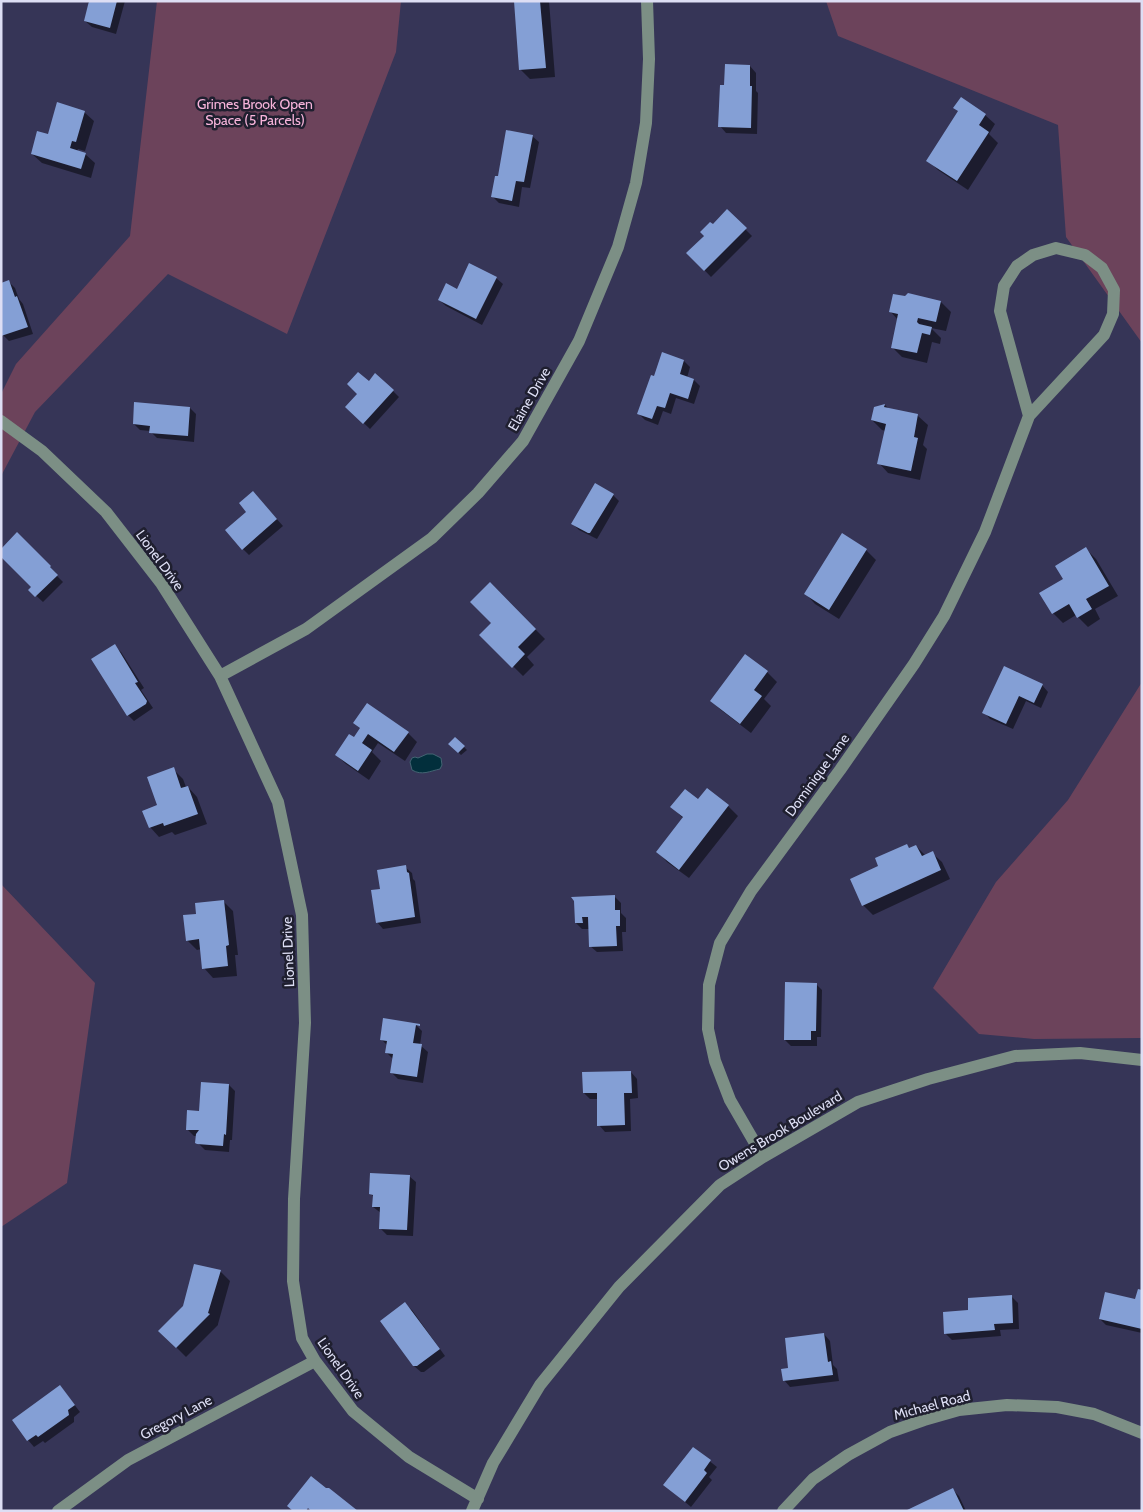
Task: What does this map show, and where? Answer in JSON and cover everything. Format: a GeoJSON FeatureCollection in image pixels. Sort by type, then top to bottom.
{"type":"FeatureCollection","features":[{"type":"Feature","properties":{"kind":"street","name":"Elaine Drive"},"geometry":{"type":"LineString","coordinates":[[220,676],[306,629],[432,538],[478,493],[523,441],[579,341],[618,247],[636,183],[646,124],[650,59],[647,1]]}},
{"type":"Feature","properties":{"kind":"street","name":"Dominique Lane"},"geometry":{"type":"LineString","coordinates":[[763,1157],[730,1100],[715,1061],[708,1029],[709,985],[720,943],[751,891],[914,664],[944,616],[985,532],[1029,416],[1104,335],[1113,314],[1114,290],[1102,268],[1085,255],[1056,248],[1033,255],[1017,266],[1004,286],[1000,312],[1029,416]]}},
{"type":"Feature","properties":{"kind":"street","name":"Lionel Drive"},"geometry":{"type":"LineString","coordinates":[[1,421],[42,451],[106,512],[160,583],[220,676],[278,802],[302,915],[305,1023],[294,1199],[293,1281],[302,1338],[315,1361],[353,1411],[409,1457],[478,1499]]}},
{"type":"Feature","properties":{"kind":"street","name":"Owens Brook Boulevard"},"geometry":{"type":"LineString","coordinates":[[472,1511],[493,1463],[540,1385],[619,1287],[720,1185],[763,1157],[858,1102],[928,1079],[1015,1056],[1080,1053],[1142,1060]]}},
{"type":"Feature","properties":{"kind":"street","name":"Gregory Lane"},"geometry":{"type":"LineString","coordinates":[[58,1511],[128,1460],[315,1361]]}},
{"type":"Feature","properties":{"kind":"street","name":"Michael Road"},"geometry":{"type":"LineString","coordinates":[[783,1511],[813,1480],[848,1455],[890,1432],[959,1410],[1007,1404],[1057,1407],[1094,1414],[1142,1433]]}},
{"type":"Feature","properties":{"kind":"green space","name":"Grimes Brook Open Space (5 Parcels)"},"geometry":{"type":"Polygon","coordinates":[[[157,1],[401,1],[396,52],[287,334],[168,274],[35,412],[1,476],[1,394],[16,364],[130,236],[157,1]]]}},
{"type":"Feature","properties":{"kind":"green space"},"geometry":{"type":"Polygon","coordinates":[[[826,1],[1142,1],[1142,343],[1066,237],[1058,125],[838,36],[826,1]]]}},
{"type":"Feature","properties":{"kind":"green space"},"geometry":{"type":"Polygon","coordinates":[[[1142,682],[1142,1038],[1034,1039],[979,1034],[933,988],[996,882],[1068,800],[1142,682]]]}},
{"type":"Feature","properties":{"kind":"green space"},"geometry":{"type":"Polygon","coordinates":[[[1,884],[95,983],[67,1183],[1,1227],[1,884]]]}},
{"type":"Feature","properties":{"kind":"water"},"geometry":{"type":"Polygon","coordinates":[[[427,754],[433,754],[441,758],[442,765],[440,769],[423,773],[412,770],[410,762],[412,758],[418,758],[427,754]]]}},
{"type":"Feature","properties":{"kind":"building"},"geometry":{"type":"Polygon","coordinates":[[[89,1],[117,1],[110,28],[84,21],[89,1]]]}},
{"type":"Feature","properties":{"kind":"building"},"geometry":{"type":"Polygon","coordinates":[[[514,1],[540,1],[546,68],[519,70],[514,1]]]}},
{"type":"Feature","properties":{"kind":"building"},"geometry":{"type":"Polygon","coordinates":[[[725,64],[750,65],[750,86],[752,86],[751,128],[718,127],[720,85],[724,85],[725,64]]]}},
{"type":"Feature","properties":{"kind":"building"},"geometry":{"type":"Polygon","coordinates":[[[961,97],[986,114],[979,125],[989,132],[957,181],[926,161],[958,111],[953,108],[961,97]]]}},
{"type":"Feature","properties":{"kind":"building"},"geometry":{"type":"Polygon","coordinates":[[[57,102],[85,111],[76,142],[72,141],[70,148],[86,153],[81,169],[31,154],[37,131],[48,134],[57,102]]]}},
{"type":"Feature","properties":{"kind":"building"},"geometry":{"type":"Polygon","coordinates":[[[506,130],[533,135],[524,182],[516,181],[512,201],[491,197],[495,176],[498,176],[506,130]]]}},
{"type":"Feature","properties":{"kind":"building"},"geometry":{"type":"Polygon","coordinates":[[[727,209],[747,228],[704,271],[686,253],[704,236],[700,232],[710,222],[713,224],[727,209]]]}},
{"type":"Feature","properties":{"kind":"building"},"geometry":{"type":"Polygon","coordinates":[[[469,263],[497,277],[476,319],[438,300],[446,283],[457,289],[469,263]]]}},
{"type":"Feature","properties":{"kind":"building"},"geometry":{"type":"Polygon","coordinates":[[[9,280],[28,327],[1,336],[1,283],[9,280]]]}},
{"type":"Feature","properties":{"kind":"building"},"geometry":{"type":"Polygon","coordinates":[[[908,293],[941,301],[936,322],[918,318],[917,322],[919,324],[932,327],[930,335],[922,333],[917,353],[891,348],[898,314],[889,312],[893,294],[905,296],[908,293]]]}},
{"type":"Feature","properties":{"kind":"building"},"geometry":{"type":"Polygon","coordinates":[[[662,352],[684,360],[680,374],[694,379],[688,399],[670,393],[665,408],[657,406],[652,419],[637,414],[651,375],[654,376],[662,352]]]}},
{"type":"Feature","properties":{"kind":"building"},"geometry":{"type":"Polygon","coordinates":[[[358,372],[369,381],[375,373],[394,390],[363,424],[345,407],[357,394],[347,384],[358,372]]]}},
{"type":"Feature","properties":{"kind":"building"},"geometry":{"type":"Polygon","coordinates":[[[134,402],[190,407],[188,436],[149,433],[150,426],[133,424],[134,402]]]}},
{"type":"Feature","properties":{"kind":"building"},"geometry":{"type":"Polygon","coordinates":[[[885,404],[884,407],[918,414],[914,437],[918,438],[911,471],[877,464],[886,424],[871,420],[874,407],[885,404]]]}},
{"type":"Feature","properties":{"kind":"building"},"geometry":{"type":"Polygon","coordinates":[[[595,483],[614,494],[590,533],[588,533],[571,524],[595,483]]]}},
{"type":"Feature","properties":{"kind":"building"},"geometry":{"type":"Polygon","coordinates":[[[253,491],[277,519],[242,550],[225,530],[246,512],[239,503],[253,491]]]}},
{"type":"Feature","properties":{"kind":"building"},"geometry":{"type":"Polygon","coordinates":[[[17,532],[58,575],[35,597],[28,590],[31,587],[1,557],[1,549],[17,532]]]}},
{"type":"Feature","properties":{"kind":"building"},"geometry":{"type":"Polygon","coordinates":[[[842,533],[867,549],[829,610],[804,594],[842,533]]]}},
{"type":"Feature","properties":{"kind":"building"},"geometry":{"type":"Polygon","coordinates":[[[1086,547],[1109,586],[1086,599],[1092,609],[1077,618],[1069,604],[1052,614],[1039,593],[1063,579],[1055,566],[1086,547]]]}},
{"type":"Feature","properties":{"kind":"building"},"geometry":{"type":"Polygon","coordinates":[[[490,582],[536,629],[518,647],[525,654],[512,668],[479,635],[491,623],[470,602],[490,582]]]}},
{"type":"Feature","properties":{"kind":"building"},"geometry":{"type":"Polygon","coordinates":[[[115,644],[138,682],[135,683],[147,701],[146,704],[127,716],[91,659],[115,644]]]}},
{"type":"Feature","properties":{"kind":"building"},"geometry":{"type":"Polygon","coordinates":[[[745,654],[768,671],[754,690],[762,696],[740,724],[710,701],[745,654]]]}},
{"type":"Feature","properties":{"kind":"building"},"geometry":{"type":"Polygon","coordinates":[[[1004,666],[1043,684],[1034,703],[1019,696],[1006,724],[982,713],[1004,666]]]}},
{"type":"Feature","properties":{"kind":"building"},"geometry":{"type":"Polygon","coordinates":[[[367,703],[409,732],[394,752],[368,734],[362,743],[372,750],[358,771],[335,755],[349,734],[354,737],[360,728],[353,723],[367,703]]]}},
{"type":"Feature","properties":{"kind":"building"},"geometry":{"type":"Polygon","coordinates":[[[455,737],[465,746],[458,753],[448,744],[455,737]]]}},
{"type":"Feature","properties":{"kind":"building"},"geometry":{"type":"Polygon","coordinates":[[[174,767],[181,788],[188,786],[198,814],[164,826],[163,823],[149,828],[142,811],[157,805],[147,777],[174,767]]]}},
{"type":"Feature","properties":{"kind":"building"},"geometry":{"type":"Polygon","coordinates":[[[707,788],[729,805],[679,870],[656,852],[683,817],[670,807],[685,789],[698,799],[707,788]]]}},
{"type":"Feature","properties":{"kind":"building"},"geometry":{"type":"Polygon","coordinates":[[[907,844],[909,848],[916,845],[922,856],[933,851],[941,870],[862,906],[850,879],[878,866],[875,858],[907,844]]]}},
{"type":"Feature","properties":{"kind":"building"},"geometry":{"type":"Polygon","coordinates":[[[406,865],[407,872],[409,873],[415,917],[376,923],[371,890],[380,889],[377,870],[406,865]]]}},
{"type":"Feature","properties":{"kind":"building"},"geometry":{"type":"Polygon","coordinates":[[[615,895],[615,910],[620,910],[620,926],[616,926],[617,946],[589,947],[588,917],[582,917],[583,923],[575,923],[574,901],[571,897],[615,895]]]}},
{"type":"Feature","properties":{"kind":"building"},"geometry":{"type":"Polygon","coordinates":[[[224,900],[229,945],[226,946],[228,966],[202,969],[199,939],[186,941],[183,915],[196,914],[195,903],[224,900]]]}},
{"type":"Feature","properties":{"kind":"building"},"geometry":{"type":"Polygon","coordinates":[[[785,982],[817,983],[816,1031],[811,1031],[811,1040],[784,1040],[785,982]]]}},
{"type":"Feature","properties":{"kind":"building"},"geometry":{"type":"Polygon","coordinates":[[[383,1018],[420,1024],[420,1026],[416,1025],[413,1043],[422,1044],[417,1077],[390,1073],[393,1054],[385,1053],[387,1041],[380,1040],[383,1018]]]}},
{"type":"Feature","properties":{"kind":"building"},"geometry":{"type":"Polygon","coordinates":[[[631,1071],[632,1093],[624,1093],[625,1125],[597,1126],[597,1093],[583,1093],[582,1072],[631,1071]]]}},
{"type":"Feature","properties":{"kind":"building"},"geometry":{"type":"Polygon","coordinates":[[[201,1082],[229,1084],[226,1135],[224,1134],[223,1146],[197,1144],[195,1143],[196,1134],[199,1130],[186,1130],[187,1110],[199,1111],[201,1082]]]}},
{"type":"Feature","properties":{"kind":"building"},"geometry":{"type":"Polygon","coordinates":[[[370,1173],[410,1175],[407,1230],[379,1229],[380,1207],[372,1207],[373,1195],[369,1194],[370,1173]]]}},
{"type":"Feature","properties":{"kind":"building"},"geometry":{"type":"Polygon","coordinates":[[[194,1264],[221,1270],[208,1313],[210,1314],[176,1348],[158,1331],[183,1306],[194,1264]]]}},
{"type":"Feature","properties":{"kind":"building"},"geometry":{"type":"Polygon","coordinates":[[[1138,1289],[1142,1290],[1142,1329],[1099,1319],[1105,1292],[1135,1299],[1138,1289]]]}},
{"type":"Feature","properties":{"kind":"building"},"geometry":{"type":"Polygon","coordinates":[[[1012,1295],[1013,1323],[994,1324],[995,1330],[944,1334],[943,1312],[968,1310],[968,1298],[1012,1295]]]}},
{"type":"Feature","properties":{"kind":"building"},"geometry":{"type":"Polygon","coordinates":[[[405,1302],[440,1349],[417,1366],[413,1366],[380,1321],[405,1302]]]}},
{"type":"Feature","properties":{"kind":"building"},"geometry":{"type":"Polygon","coordinates":[[[824,1333],[828,1362],[831,1361],[833,1375],[783,1381],[781,1369],[788,1368],[785,1338],[824,1333]]]}},
{"type":"Feature","properties":{"kind":"building"},"geometry":{"type":"Polygon","coordinates":[[[60,1385],[75,1405],[68,1410],[69,1415],[38,1437],[36,1435],[27,1441],[12,1420],[60,1385]]]}},
{"type":"Feature","properties":{"kind":"building"},"geometry":{"type":"Polygon","coordinates":[[[693,1447],[711,1460],[704,1470],[707,1473],[685,1502],[663,1485],[693,1447]]]}},
{"type":"Feature","properties":{"kind":"building"},"geometry":{"type":"Polygon","coordinates":[[[311,1476],[358,1511],[311,1511],[308,1508],[306,1511],[293,1511],[287,1506],[311,1476]]]}},
{"type":"Feature","properties":{"kind":"building"},"geometry":{"type":"Polygon","coordinates":[[[953,1488],[964,1511],[905,1511],[953,1488]]]}}]}
